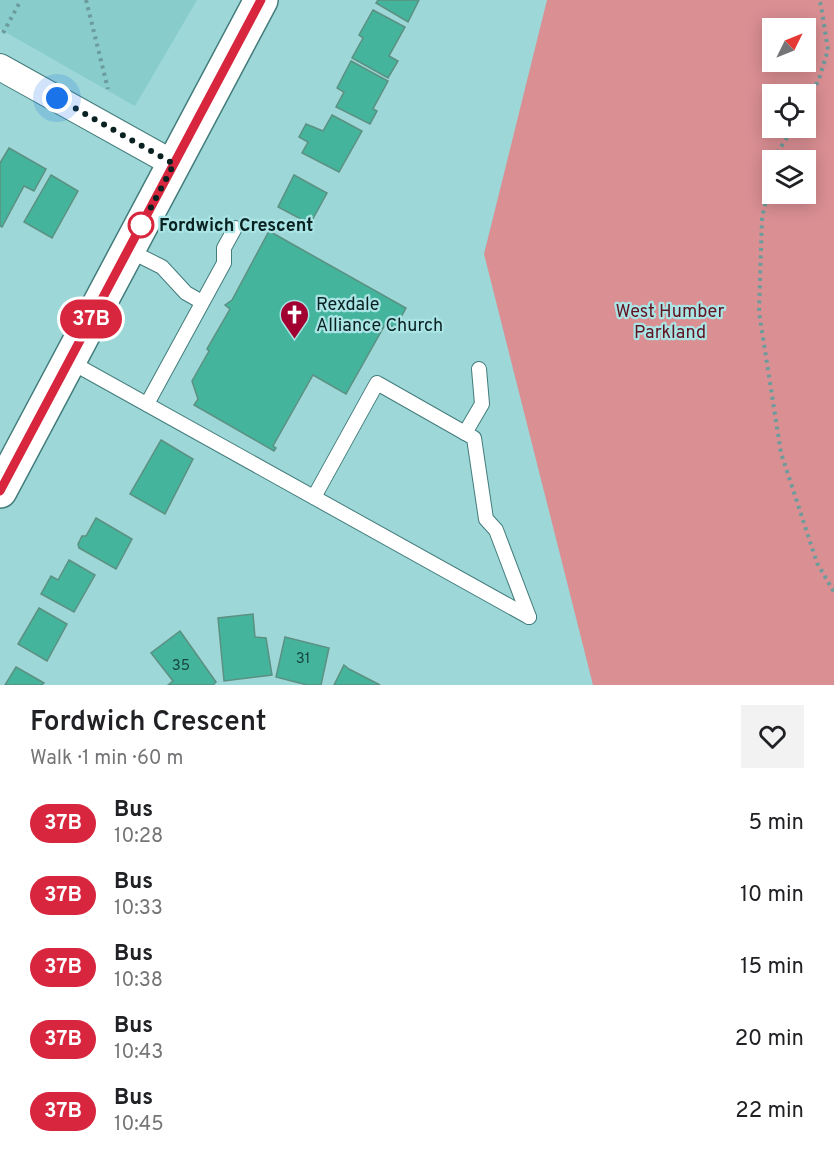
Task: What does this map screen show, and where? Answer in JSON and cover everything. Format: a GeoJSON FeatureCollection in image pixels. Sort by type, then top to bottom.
{"type":"FeatureCollection","features":[{"type":"Feature","properties":{"kind":"main road"},"geometry":{"type":"LineString","coordinates":[[0,491],[261,0]]}},
{"type":"Feature","properties":{"kind":"street"},"geometry":{"type":"LineString","coordinates":[[0,67],[174,164]]}},
{"type":"Feature","properties":{"kind":"lane"},"geometry":{"type":"LineString","coordinates":[[147,404],[224,263],[224,248],[235,228]]}},
{"type":"Feature","properties":{"kind":"lane"},"geometry":{"type":"LineString","coordinates":[[128,250],[162,267],[186,293],[202,302]]}},
{"type":"Feature","properties":{"kind":"lane"},"geometry":{"type":"LineString","coordinates":[[69,361],[529,617],[496,530],[486,519],[474,438],[377,383],[314,497]]}},
{"type":"Feature","properties":{"kind":"lane"},"geometry":{"type":"LineString","coordinates":[[465,433],[482,404],[479,369]]}},
{"type":"Feature","properties":{"kind":"path"},"geometry":{"type":"LineString","coordinates":[[3,33],[21,0]]}},
{"type":"Feature","properties":{"kind":"path"},"geometry":{"type":"LineString","coordinates":[[86,0],[108,89]]}},
{"type":"Feature","properties":{"kind":"path"},"geometry":{"type":"LineString","coordinates":[[816,85],[828,50],[819,0]]}},
{"type":"Feature","properties":{"kind":"path"},"geometry":{"type":"LineString","coordinates":[[765,204],[762,218],[759,312],[781,453],[817,563],[834,592]]}},
{"type":"Feature","properties":{"kind":"shaded area"},"geometry":{"type":"Polygon","coordinates":[[[0,0],[197,0],[135,106],[0,29],[0,0]]]}},
{"type":"Feature","properties":{"kind":"green space","name":"West Humber Parkland"},"geometry":{"type":"Polygon","coordinates":[[[547,0],[834,0],[834,685],[593,685],[484,254],[547,0]]]}},
{"type":"Feature","properties":{"kind":"building"},"geometry":{"type":"Polygon","coordinates":[[[378,0],[419,0],[408,22],[376,3],[378,0]]]}},
{"type":"Feature","properties":{"kind":"building"},"geometry":{"type":"Polygon","coordinates":[[[373,10],[405,27],[389,56],[398,61],[388,78],[352,58],[363,38],[359,35],[373,10]]]}},
{"type":"Feature","properties":{"kind":"building"},"geometry":{"type":"Polygon","coordinates":[[[351,61],[388,81],[373,109],[377,111],[370,124],[336,107],[344,92],[337,88],[351,61]]]}},
{"type":"Feature","properties":{"kind":"building"},"geometry":{"type":"Polygon","coordinates":[[[332,115],[362,131],[339,172],[302,153],[308,142],[299,137],[306,124],[323,131],[332,115]]]}},
{"type":"Feature","properties":{"kind":"building"},"geometry":{"type":"Polygon","coordinates":[[[9,148],[46,169],[34,191],[24,186],[2,227],[0,226],[0,163],[9,148]]]}},
{"type":"Feature","properties":{"kind":"building"},"geometry":{"type":"Polygon","coordinates":[[[51,175],[78,191],[52,238],[24,222],[51,175]]]}},
{"type":"Feature","properties":{"kind":"building"},"geometry":{"type":"Polygon","coordinates":[[[294,175],[327,193],[310,224],[278,207],[294,175]]]}},
{"type":"Feature","properties":{"kind":"building","name":"Rexdale Alliance Church"},"geometry":{"type":"Polygon","coordinates":[[[269,231],[406,308],[395,328],[386,323],[346,394],[313,375],[273,446],[276,448],[274,451],[194,405],[198,399],[192,381],[230,309],[225,305],[232,300],[269,231]]]}},
{"type":"Feature","properties":{"kind":"building"},"geometry":{"type":"Polygon","coordinates":[[[161,440],[193,459],[165,514],[130,494],[161,440]]]}},
{"type":"Feature","properties":{"kind":"building"},"geometry":{"type":"Polygon","coordinates":[[[96,518],[132,539],[116,569],[79,548],[78,544],[82,536],[86,536],[96,518]]]}},
{"type":"Feature","properties":{"kind":"building"},"geometry":{"type":"Polygon","coordinates":[[[69,560],[95,575],[74,612],[41,594],[51,576],[58,580],[69,560]]]}},
{"type":"Feature","properties":{"kind":"building"},"geometry":{"type":"Polygon","coordinates":[[[39,608],[67,624],[47,661],[18,644],[39,608]]]}},
{"type":"Feature","properties":{"kind":"building"},"geometry":{"type":"Polygon","coordinates":[[[253,614],[255,637],[266,638],[272,675],[224,681],[218,618],[253,614]]]}},
{"type":"Feature","properties":{"kind":"building"},"geometry":{"type":"Polygon","coordinates":[[[180,631],[216,682],[213,685],[168,685],[173,681],[151,653],[180,631]]]}},
{"type":"Feature","properties":{"kind":"building"},"geometry":{"type":"Polygon","coordinates":[[[285,637],[329,648],[321,685],[307,685],[276,677],[285,637]]]}},
{"type":"Feature","properties":{"kind":"building"},"geometry":{"type":"Polygon","coordinates":[[[344,665],[349,669],[380,685],[334,685],[344,665]]]}},
{"type":"Feature","properties":{"kind":"building"},"geometry":{"type":"Polygon","coordinates":[[[16,667],[44,683],[42,685],[5,685],[16,667]]]}},
{"type":"Feature","properties":{"kind":"bus line","name":"37B"},"geometry":{"type":"LineString","coordinates":[[0,491],[261,0]]}},
{"type":"Feature","properties":{"kind":"place","name":"Fordwich Crescent"},"geometry":{"type":"Point","coordinates":[141,225]}},
{"type":"Feature","properties":{"kind":"place","name":"Rexdale Alliance Church"},"geometry":{"type":"Point","coordinates":[295,340]}},
{"type":"Feature","properties":{"kind":"route"},"geometry":{"type":"LineString","coordinates":[[57,98],[174,164],[139,230],[141,225]]}}]}
